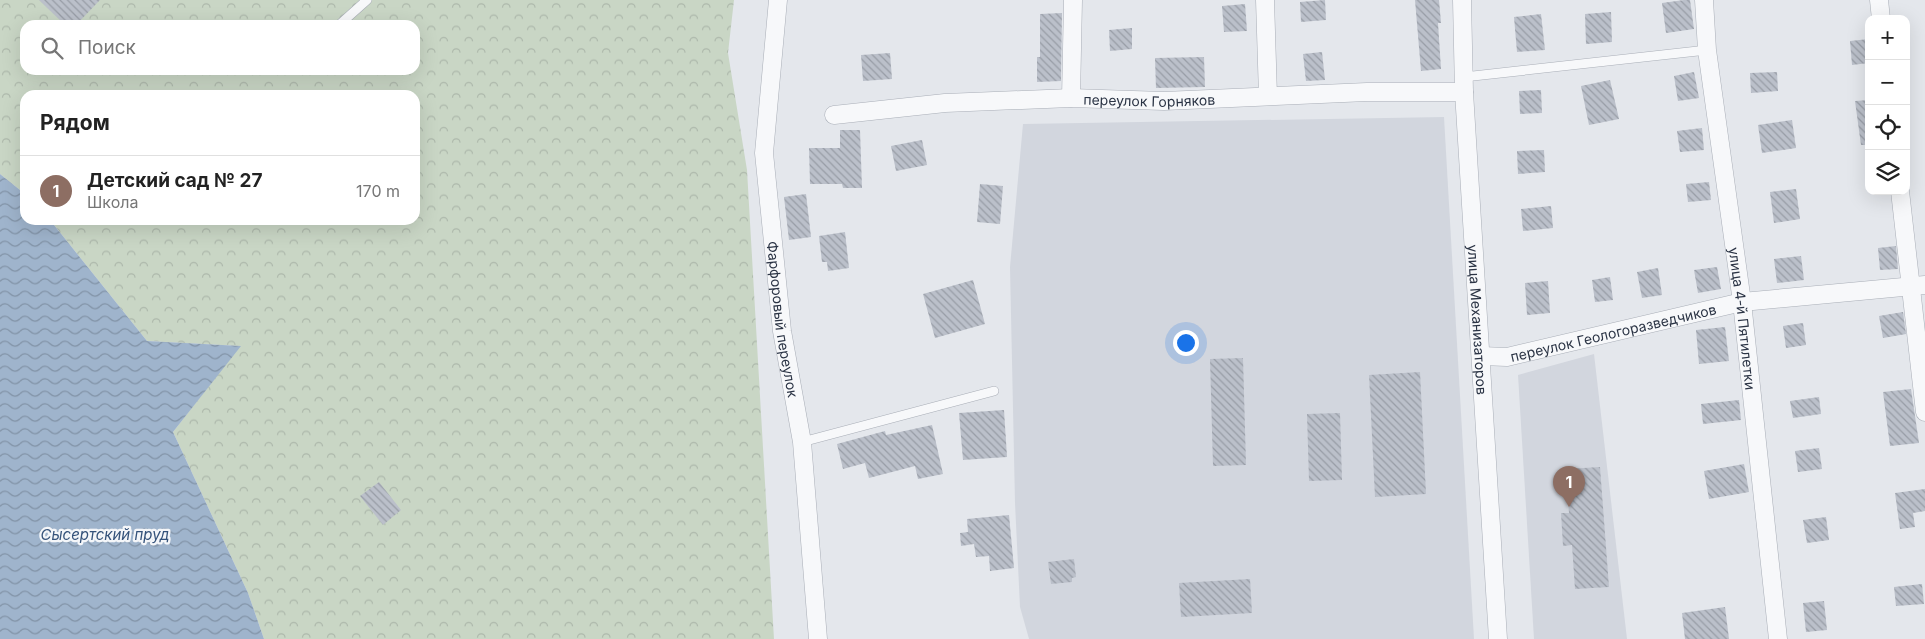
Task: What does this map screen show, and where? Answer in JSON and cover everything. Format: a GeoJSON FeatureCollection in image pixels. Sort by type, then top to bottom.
{"type":"FeatureCollection","features":[{"type":"Feature","properties":{"kind":"street","name":"Фарфоровый переулок"},"geometry":{"type":"LineString","coordinates":[[778,0],[764,153],[782,331],[802,442],[818,639]]}},
{"type":"Feature","properties":{"kind":"street"},"geometry":{"type":"LineString","coordinates":[[1071,98],[1073,0]]}},
{"type":"Feature","properties":{"kind":"street"},"geometry":{"type":"LineString","coordinates":[[1265,0],[1268,96]]}},
{"type":"Feature","properties":{"kind":"street","name":"улица Механизаторов"},"geometry":{"type":"LineString","coordinates":[[1462,0],[1464,84],[1498,639]]}},
{"type":"Feature","properties":{"kind":"street","name":"улица 4-й Пятилетки"},"geometry":{"type":"LineString","coordinates":[[1704,0],[1706,50],[1742,302],[1778,639]]}},
{"type":"Feature","properties":{"kind":"street"},"geometry":{"type":"LineString","coordinates":[[1879,0],[1881,15]]}},
{"type":"Feature","properties":{"kind":"street","name":"переулок Горняков"},"geometry":{"type":"LineString","coordinates":[[834,115],[945,103],[1071,98],[1164,101],[1367,92],[1464,84]]}},
{"type":"Feature","properties":{"kind":"street"},"geometry":{"type":"LineString","coordinates":[[1901,195],[1917,286],[1925,412]]}},
{"type":"Feature","properties":{"kind":"street","name":"переулок Геологоразведчиков"},"geometry":{"type":"LineString","coordinates":[[1481,356],[1507,357],[1742,302],[1917,286]]}},
{"type":"Feature","properties":{"kind":"lane"},"geometry":{"type":"LineString","coordinates":[[345,20],[367,0]]}},
{"type":"Feature","properties":{"kind":"lane"},"geometry":{"type":"LineString","coordinates":[[1464,84],[1706,50]]}},
{"type":"Feature","properties":{"kind":"lane"},"geometry":{"type":"LineString","coordinates":[[802,442],[994,391]]}},
{"type":"Feature","properties":{"kind":"shaded area"},"geometry":{"type":"Polygon","coordinates":[[[1444,117],[1474,639],[1029,639],[1020,607],[1015,503],[1010,267],[1023,124],[1444,117]]]}},
{"type":"Feature","properties":{"kind":"shaded area"},"geometry":{"type":"Polygon","coordinates":[[[1594,354],[1627,639],[1534,639],[1518,375],[1594,354]]]}},
{"type":"Feature","properties":{"kind":"green space"},"geometry":{"type":"Polygon","coordinates":[[[0,0],[734,0],[728,53],[747,170],[774,639],[264,639],[248,593],[173,432],[240,346],[147,341],[54,225],[420,225],[420,90],[20,90],[20,190],[0,174],[0,0]]]}},
{"type":"Feature","properties":{"kind":"water","name":"Сысертский пруд"},"geometry":{"type":"Polygon","coordinates":[[[0,174],[20,190],[20,225],[54,225],[147,341],[241,346],[173,432],[248,593],[264,639],[0,639],[0,174]]]}},
{"type":"Feature","properties":{"kind":"building"},"geometry":{"type":"Polygon","coordinates":[[[39,0],[100,0],[81,20],[60,20],[39,0]]]}},
{"type":"Feature","properties":{"kind":"building"},"geometry":{"type":"Polygon","coordinates":[[[1325,0],[1326,20],[1301,22],[1300,2],[1325,0]]]}},
{"type":"Feature","properties":{"kind":"building"},"geometry":{"type":"Polygon","coordinates":[[[1415,0],[1439,0],[1441,23],[1438,23],[1441,69],[1421,71],[1415,0]]]}},
{"type":"Feature","properties":{"kind":"building"},"geometry":{"type":"Polygon","coordinates":[[[1690,0],[1694,29],[1666,33],[1662,3],[1690,0]]]}},
{"type":"Feature","properties":{"kind":"building"},"geometry":{"type":"Polygon","coordinates":[[[1245,4],[1247,31],[1224,32],[1222,6],[1245,4]]]}},
{"type":"Feature","properties":{"kind":"building"},"geometry":{"type":"Polygon","coordinates":[[[1611,12],[1612,42],[1586,44],[1585,14],[1611,12]]]}},
{"type":"Feature","properties":{"kind":"building"},"geometry":{"type":"Polygon","coordinates":[[[1062,13],[1061,81],[1037,82],[1037,57],[1040,57],[1040,14],[1062,13]]]}},
{"type":"Feature","properties":{"kind":"building"},"geometry":{"type":"Polygon","coordinates":[[[1541,14],[1545,50],[1517,52],[1514,17],[1541,14]]]}},
{"type":"Feature","properties":{"kind":"building"},"geometry":{"type":"Polygon","coordinates":[[[1132,28],[1132,49],[1110,51],[1109,30],[1132,28]]]}},
{"type":"Feature","properties":{"kind":"building"},"geometry":{"type":"Polygon","coordinates":[[[1865,39],[1865,63],[1852,65],[1850,41],[1865,39]]]}},
{"type":"Feature","properties":{"kind":"building"},"geometry":{"type":"Polygon","coordinates":[[[1322,52],[1325,80],[1306,81],[1303,54],[1322,52]]]}},
{"type":"Feature","properties":{"kind":"building"},"geometry":{"type":"Polygon","coordinates":[[[890,53],[892,79],[863,81],[861,55],[890,53]]]}},
{"type":"Feature","properties":{"kind":"building"},"geometry":{"type":"Polygon","coordinates":[[[1204,57],[1205,87],[1156,88],[1155,58],[1204,57]]]}},
{"type":"Feature","properties":{"kind":"building"},"geometry":{"type":"Polygon","coordinates":[[[1694,72],[1699,98],[1678,101],[1674,76],[1694,72]]]}},
{"type":"Feature","properties":{"kind":"building"},"geometry":{"type":"Polygon","coordinates":[[[1777,72],[1778,91],[1751,93],[1750,73],[1777,72]]]}},
{"type":"Feature","properties":{"kind":"building"},"geometry":{"type":"Polygon","coordinates":[[[1610,80],[1619,119],[1589,125],[1581,86],[1610,80]]]}},
{"type":"Feature","properties":{"kind":"building"},"geometry":{"type":"Polygon","coordinates":[[[1541,90],[1542,113],[1520,114],[1519,91],[1541,90]]]}},
{"type":"Feature","properties":{"kind":"building"},"geometry":{"type":"Polygon","coordinates":[[[1865,100],[1865,145],[1861,145],[1855,101],[1865,100]]]}},
{"type":"Feature","properties":{"kind":"building"},"geometry":{"type":"Polygon","coordinates":[[[1792,120],[1796,148],[1762,153],[1758,125],[1792,120]]]}},
{"type":"Feature","properties":{"kind":"building"},"geometry":{"type":"Polygon","coordinates":[[[1702,128],[1704,150],[1680,152],[1677,131],[1702,128]]]}},
{"type":"Feature","properties":{"kind":"building"},"geometry":{"type":"Polygon","coordinates":[[[840,130],[860,130],[862,188],[843,188],[842,184],[810,184],[809,148],[840,148],[840,130]]]}},
{"type":"Feature","properties":{"kind":"building"},"geometry":{"type":"Polygon","coordinates":[[[922,140],[927,165],[896,171],[891,146],[922,140]]]}},
{"type":"Feature","properties":{"kind":"building"},"geometry":{"type":"Polygon","coordinates":[[[1544,150],[1545,172],[1518,174],[1517,151],[1544,150]]]}},
{"type":"Feature","properties":{"kind":"building"},"geometry":{"type":"Polygon","coordinates":[[[1709,182],[1711,200],[1688,202],[1686,184],[1709,182]]]}},
{"type":"Feature","properties":{"kind":"building"},"geometry":{"type":"Polygon","coordinates":[[[980,184],[1003,186],[1000,224],[977,222],[980,184]]]}},
{"type":"Feature","properties":{"kind":"building"},"geometry":{"type":"Polygon","coordinates":[[[1796,189],[1800,219],[1774,223],[1770,192],[1796,189]]]}},
{"type":"Feature","properties":{"kind":"building"},"geometry":{"type":"Polygon","coordinates":[[[806,194],[811,237],[789,240],[784,197],[806,194]]]}},
{"type":"Feature","properties":{"kind":"building"},"geometry":{"type":"Polygon","coordinates":[[[1551,206],[1553,228],[1523,231],[1521,209],[1551,206]]]}},
{"type":"Feature","properties":{"kind":"building"},"geometry":{"type":"Polygon","coordinates":[[[845,232],[849,268],[828,271],[827,262],[822,262],[819,236],[845,232]]]}},
{"type":"Feature","properties":{"kind":"building"},"geometry":{"type":"Polygon","coordinates":[[[1896,246],[1898,269],[1880,270],[1878,248],[1896,246]]]}},
{"type":"Feature","properties":{"kind":"building"},"geometry":{"type":"Polygon","coordinates":[[[1801,256],[1804,280],[1777,283],[1774,259],[1801,256]]]}},
{"type":"Feature","properties":{"kind":"building"},"geometry":{"type":"Polygon","coordinates":[[[1717,267],[1721,289],[1698,293],[1694,270],[1717,267]]]}},
{"type":"Feature","properties":{"kind":"building"},"geometry":{"type":"Polygon","coordinates":[[[1658,268],[1662,295],[1642,298],[1637,272],[1658,268]]]}},
{"type":"Feature","properties":{"kind":"building"},"geometry":{"type":"Polygon","coordinates":[[[1610,277],[1613,300],[1595,302],[1592,280],[1610,277]]]}},
{"type":"Feature","properties":{"kind":"building"},"geometry":{"type":"Polygon","coordinates":[[[973,280],[985,324],[935,338],[923,294],[973,280]]]}},
{"type":"Feature","properties":{"kind":"building"},"geometry":{"type":"Polygon","coordinates":[[[1548,281],[1550,313],[1527,315],[1525,283],[1548,281]]]}},
{"type":"Feature","properties":{"kind":"building"},"geometry":{"type":"Polygon","coordinates":[[[1903,312],[1906,334],[1883,338],[1879,316],[1903,312]]]}},
{"type":"Feature","properties":{"kind":"building"},"geometry":{"type":"Polygon","coordinates":[[[1803,323],[1806,345],[1786,348],[1783,326],[1803,323]]]}},
{"type":"Feature","properties":{"kind":"building"},"geometry":{"type":"Polygon","coordinates":[[[1725,327],[1729,361],[1699,364],[1696,330],[1725,327]]]}},
{"type":"Feature","properties":{"kind":"building"},"geometry":{"type":"Polygon","coordinates":[[[1243,358],[1246,465],[1213,466],[1210,359],[1243,358]]]}},
{"type":"Feature","properties":{"kind":"building"},"geometry":{"type":"Polygon","coordinates":[[[1420,372],[1426,494],[1375,497],[1369,375],[1420,372]]]}},
{"type":"Feature","properties":{"kind":"building"},"geometry":{"type":"Polygon","coordinates":[[[1911,389],[1919,443],[1890,446],[1883,392],[1911,389]]]}},
{"type":"Feature","properties":{"kind":"building"},"geometry":{"type":"Polygon","coordinates":[[[1819,397],[1821,414],[1793,418],[1790,401],[1819,397]]]}},
{"type":"Feature","properties":{"kind":"building"},"geometry":{"type":"Polygon","coordinates":[[[1739,400],[1741,420],[1703,424],[1701,404],[1739,400]]]}},
{"type":"Feature","properties":{"kind":"building"},"geometry":{"type":"Polygon","coordinates":[[[1004,410],[1007,457],[963,460],[959,413],[1004,410]]]}},
{"type":"Feature","properties":{"kind":"building"},"geometry":{"type":"Polygon","coordinates":[[[1340,413],[1342,480],[1309,481],[1307,414],[1340,413]]]}},
{"type":"Feature","properties":{"kind":"building"},"geometry":{"type":"Polygon","coordinates":[[[932,425],[943,474],[918,479],[915,466],[869,478],[865,463],[843,469],[837,444],[885,431],[886,435],[932,425]]]}},
{"type":"Feature","properties":{"kind":"building"},"geometry":{"type":"Polygon","coordinates":[[[1819,448],[1822,469],[1798,472],[1795,451],[1819,448]]]}},
{"type":"Feature","properties":{"kind":"building"},"geometry":{"type":"Polygon","coordinates":[[[1744,464],[1749,492],[1709,499],[1704,471],[1744,464]]]}},
{"type":"Feature","properties":{"kind":"building"},"geometry":{"type":"Polygon","coordinates":[[[1600,467],[1609,587],[1575,589],[1572,545],[1563,546],[1561,513],[1569,513],[1566,469],[1600,467]]]}},
{"type":"Feature","properties":{"kind":"building"},"geometry":{"type":"Polygon","coordinates":[[[379,482],[401,510],[383,525],[360,496],[379,482]]]}},
{"type":"Feature","properties":{"kind":"building"},"geometry":{"type":"Polygon","coordinates":[[[1925,489],[1925,511],[1913,513],[1915,527],[1900,529],[1895,493],[1925,489]]]}},
{"type":"Feature","properties":{"kind":"building"},"geometry":{"type":"Polygon","coordinates":[[[1009,515],[1014,568],[990,571],[989,556],[976,557],[974,544],[961,546],[960,533],[968,532],[967,519],[1009,515]]]}},
{"type":"Feature","properties":{"kind":"building"},"geometry":{"type":"Polygon","coordinates":[[[1826,517],[1829,540],[1807,543],[1803,520],[1826,517]]]}},
{"type":"Feature","properties":{"kind":"building"},"geometry":{"type":"Polygon","coordinates":[[[1074,559],[1076,577],[1072,578],[1072,582],[1051,584],[1048,562],[1074,559]]]}},
{"type":"Feature","properties":{"kind":"building"},"geometry":{"type":"Polygon","coordinates":[[[1250,579],[1252,613],[1181,617],[1179,583],[1250,579]]]}},
{"type":"Feature","properties":{"kind":"building"},"geometry":{"type":"Polygon","coordinates":[[[1922,584],[1924,604],[1896,606],[1894,587],[1922,584]]]}},
{"type":"Feature","properties":{"kind":"building"},"geometry":{"type":"Polygon","coordinates":[[[1824,601],[1827,630],[1806,632],[1803,603],[1824,601]]]}},
{"type":"Feature","properties":{"kind":"building"},"geometry":{"type":"Polygon","coordinates":[[[1725,607],[1729,639],[1685,639],[1682,613],[1725,607]]]}},
{"type":"Feature","properties":{"kind":"place","name":"Детский сад № 27"},"geometry":{"type":"Point","coordinates":[1569,507]}}]}
